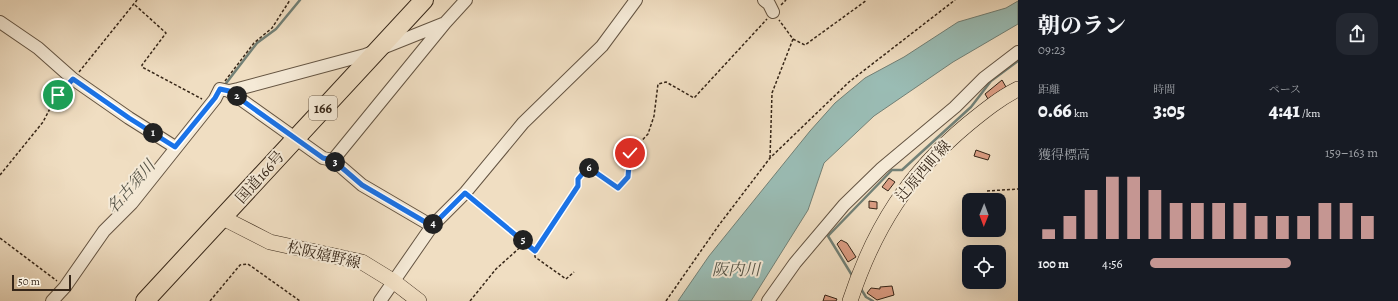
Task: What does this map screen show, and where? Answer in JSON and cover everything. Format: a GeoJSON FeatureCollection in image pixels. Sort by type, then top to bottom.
{"type":"FeatureCollection","features":[{"type":"Feature","properties":{"kind":"highway","name":"国道166号"},"geometry":{"type":"LineString","coordinates":[[145,301],[223,218],[294,138],[424,0]]}},
{"type":"Feature","properties":{"kind":"main road","name":"辻原西町線"},"geometry":{"type":"LineString","coordinates":[[854,289],[885,220],[922,168],[964,127],[988,108],[1018,89]]}},
{"type":"Feature","properties":{"kind":"main road","name":"松阪嬉野線"},"geometry":{"type":"LineString","coordinates":[[223,218],[270,242],[319,254],[362,262],[393,281],[419,301]]}},
{"type":"Feature","properties":{"kind":"street"},"geometry":{"type":"LineString","coordinates":[[333,160],[445,23],[466,0]]}},
{"type":"Feature","properties":{"kind":"street"},"geometry":{"type":"LineString","coordinates":[[380,301],[432,226],[465,193],[523,123],[602,46],[636,0]]}},
{"type":"Feature","properties":{"kind":"street"},"geometry":{"type":"LineString","coordinates":[[764,0],[769,4],[773,12]]}},
{"type":"Feature","properties":{"kind":"street"},"geometry":{"type":"LineString","coordinates":[[0,22],[38,48],[73,79],[129,118],[175,147]]}},
{"type":"Feature","properties":{"kind":"street"},"geometry":{"type":"LineString","coordinates":[[61,296],[104,231],[132,203],[210,104],[225,90],[378,50],[445,23]]}},
{"type":"Feature","properties":{"kind":"street"},"geometry":{"type":"LineString","coordinates":[[768,301],[795,264],[844,205],[882,168],[955,107],[984,78],[1018,52]]}},
{"type":"Feature","properties":{"kind":"street"},"geometry":{"type":"LineString","coordinates":[[225,90],[323,158],[333,160],[362,185],[432,226]]}},
{"type":"Feature","properties":{"kind":"path"},"geometry":{"type":"LineString","coordinates":[[0,175],[43,122],[58,95],[138,0]]}},
{"type":"Feature","properties":{"kind":"path"},"geometry":{"type":"LineString","coordinates":[[225,90],[254,43],[272,28],[290,0]]}},
{"type":"Feature","properties":{"kind":"path"},"geometry":{"type":"LineString","coordinates":[[574,272],[566,279],[535,257],[535,251],[578,186],[578,179],[588,167],[618,188],[628,177],[630,153],[648,134],[654,116],[658,84],[666,82],[694,98],[773,12],[786,0]]}},
{"type":"Feature","properties":{"kind":"path"},"geometry":{"type":"LineString","coordinates":[[773,12],[793,39],[805,45],[867,0]]}},
{"type":"Feature","properties":{"kind":"path"},"geometry":{"type":"LineString","coordinates":[[666,301],[719,225],[770,158],[849,82],[955,0]]}},
{"type":"Feature","properties":{"kind":"path"},"geometry":{"type":"LineString","coordinates":[[134,4],[166,33],[142,67],[210,104]]}},
{"type":"Feature","properties":{"kind":"path"},"geometry":{"type":"LineString","coordinates":[[770,158],[772,93],[793,39]]}},
{"type":"Feature","properties":{"kind":"path"},"geometry":{"type":"LineString","coordinates":[[987,190],[1018,189]]}},
{"type":"Feature","properties":{"kind":"path"},"geometry":{"type":"LineString","coordinates":[[465,193],[535,251]]}},
{"type":"Feature","properties":{"kind":"path"},"geometry":{"type":"LineString","coordinates":[[0,238],[61,296]]}},
{"type":"Feature","properties":{"kind":"path"},"geometry":{"type":"LineString","coordinates":[[470,301],[496,269],[526,242]]}},
{"type":"Feature","properties":{"kind":"path"},"geometry":{"type":"LineString","coordinates":[[210,301],[240,265],[248,264],[300,301]]}},
{"type":"Feature","properties":{"kind":"water","name":"阪内川"},"geometry":{"type":"Polygon","coordinates":[[[1018,1],[1018,24],[953,62],[874,116],[824,163],[808,210],[751,301],[678,301],[709,256],[810,131],[835,103],[865,78],[904,57],[958,22],[1006,8],[1018,1]]]}},
{"type":"Feature","properties":{"kind":"building"},"geometry":{"type":"Polygon","coordinates":[[[1002,80],[1006,87],[988,99],[985,94],[1002,80]]]}},
{"type":"Feature","properties":{"kind":"building"},"geometry":{"type":"Polygon","coordinates":[[[976,150],[990,155],[988,160],[974,156],[976,150]]]}},
{"type":"Feature","properties":{"kind":"building"},"geometry":{"type":"Polygon","coordinates":[[[889,178],[895,182],[888,191],[882,187],[889,178]]]}},
{"type":"Feature","properties":{"kind":"building"},"geometry":{"type":"Polygon","coordinates":[[[869,201],[877,202],[877,209],[869,208],[869,201]]]}},
{"type":"Feature","properties":{"kind":"building"},"geometry":{"type":"Polygon","coordinates":[[[841,240],[847,243],[856,257],[848,262],[837,244],[841,240]]]}},
{"type":"Feature","properties":{"kind":"building"},"geometry":{"type":"Polygon","coordinates":[[[892,286],[894,295],[877,300],[867,293],[871,288],[880,289],[880,287],[892,286]]]}},
{"type":"Feature","properties":{"kind":"building"},"geometry":{"type":"Polygon","coordinates":[[[825,295],[837,299],[836,301],[823,301],[825,295]]]}},
{"type":"Feature","properties":{"kind":"waterway","name":"名古須川"},"geometry":{"type":"LineString","coordinates":[[224,86],[257,43],[276,29],[300,0]]}},
{"type":"Feature","properties":{"kind":"waterway"},"geometry":{"type":"LineString","coordinates":[[853,277],[828,236],[892,170],[902,170],[971,107],[991,81],[1018,61]]}},
{"type":"Feature","properties":{"kind":"waterway"},"geometry":{"type":"LineString","coordinates":[[861,289],[866,297],[873,301]]}},
{"type":"Feature","properties":{"kind":"route"},"geometry":{"type":"LineString","coordinates":[[58,95],[73,79],[129,118],[175,147],[215,98],[220,89],[229,91],[323,158],[333,160],[362,185],[432,226],[465,193],[535,251],[578,186],[578,179],[588,167],[618,188],[628,177],[630,153]]}}]}
